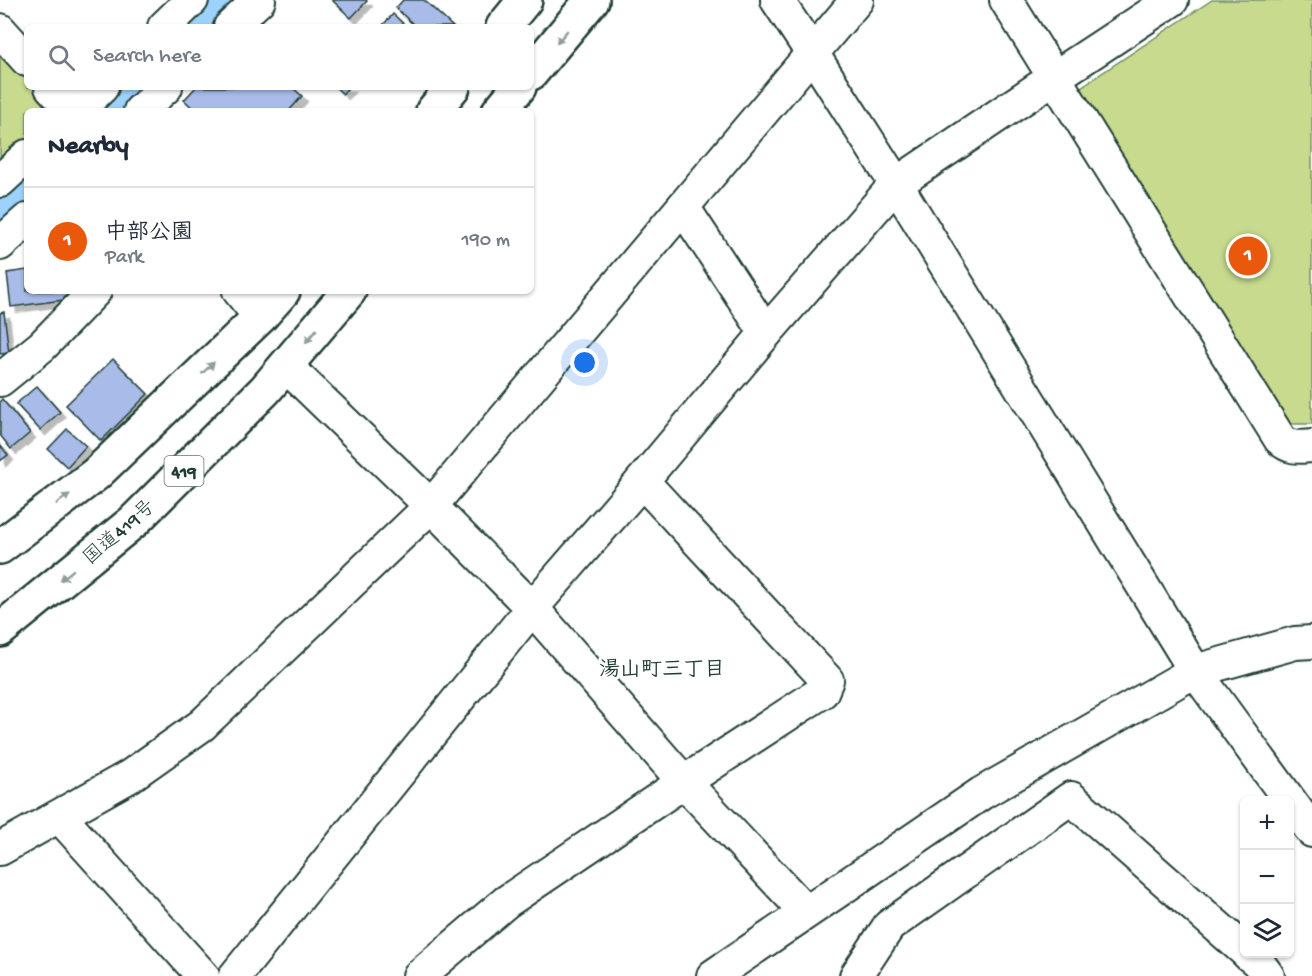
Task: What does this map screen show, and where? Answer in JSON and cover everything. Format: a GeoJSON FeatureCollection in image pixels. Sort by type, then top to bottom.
{"type":"FeatureCollection","features":[{"type":"Feature","properties":{"kind":"highway"},"geometry":{"type":"LineString","coordinates":[[505,24],[525,0]]}},
{"type":"Feature","properties":{"kind":"highway"},"geometry":{"type":"LineString","coordinates":[[534,69],[592,0]]}},
{"type":"Feature","properties":{"kind":"highway"},"geometry":{"type":"LineString","coordinates":[[436,108],[451,90]]}},
{"type":"Feature","properties":{"kind":"highway"},"geometry":{"type":"LineString","coordinates":[[502,108],[516,90]]}},
{"type":"Feature","properties":{"kind":"highway"},"geometry":{"type":"LineString","coordinates":[[0,547],[96,474],[261,318],[281,294]]}},
{"type":"Feature","properties":{"kind":"highway","name":"国道419号"},"geometry":{"type":"LineString","coordinates":[[0,630],[134,521],[265,390],[346,294]]}},
{"type":"Feature","properties":{"kind":"street"},"geometry":{"type":"LineString","coordinates":[[167,24],[192,0]]}},
{"type":"Feature","properties":{"kind":"street"},"geometry":{"type":"LineString","coordinates":[[233,24],[259,0]]}},
{"type":"Feature","properties":{"kind":"street"},"geometry":{"type":"LineString","coordinates":[[777,0],[896,184],[1195,671],[1312,831]]}},
{"type":"Feature","properties":{"kind":"street"},"geometry":{"type":"LineString","coordinates":[[0,849],[130,776],[202,725],[431,506],[857,0]]}},
{"type":"Feature","properties":{"kind":"street"},"geometry":{"type":"LineString","coordinates":[[1006,0],[1280,439],[1292,447],[1312,446]]}},
{"type":"Feature","properties":{"kind":"street"},"geometry":{"type":"LineString","coordinates":[[235,976],[532,608],[896,184],[1172,0]]}},
{"type":"Feature","properties":{"kind":"street"},"geometry":{"type":"LineString","coordinates":[[0,30],[24,57]]}},
{"type":"Feature","properties":{"kind":"street"},"geometry":{"type":"LineString","coordinates":[[54,90],[72,108]]}},
{"type":"Feature","properties":{"kind":"street"},"geometry":{"type":"LineString","coordinates":[[78,108],[99,90]]}},
{"type":"Feature","properties":{"kind":"street"},"geometry":{"type":"LineString","coordinates":[[143,108],[163,90]]}},
{"type":"Feature","properties":{"kind":"street"},"geometry":{"type":"LineString","coordinates":[[0,180],[24,159]]}},
{"type":"Feature","properties":{"kind":"street"},"geometry":{"type":"LineString","coordinates":[[683,207],[766,333]]}},
{"type":"Feature","properties":{"kind":"street"},"geometry":{"type":"LineString","coordinates":[[0,243],[24,223]]}},
{"type":"Feature","properties":{"kind":"street"},"geometry":{"type":"LineString","coordinates":[[0,380],[42,345],[93,294]]}},
{"type":"Feature","properties":{"kind":"street"},"geometry":{"type":"LineString","coordinates":[[241,294],[261,318]]}},
{"type":"Feature","properties":{"kind":"street"},"geometry":{"type":"LineString","coordinates":[[286,366],[431,506],[532,608],[684,782],[806,912]]}},
{"type":"Feature","properties":{"kind":"street"},"geometry":{"type":"LineString","coordinates":[[419,976],[506,902],[822,692],[827,680],[642,481]]}},
{"type":"Feature","properties":{"kind":"street"},"geometry":{"type":"LineString","coordinates":[[713,976],[982,793],[1195,671],[1295,643],[1312,642]]}},
{"type":"Feature","properties":{"kind":"street"},"geometry":{"type":"LineString","coordinates":[[856,976],[889,926],[1071,798],[1240,946]]}},
{"type":"Feature","properties":{"kind":"street"},"geometry":{"type":"LineString","coordinates":[[60,817],[203,976]]}},
{"type":"Feature","properties":{"kind":"street"},"geometry":{"type":"LineString","coordinates":[[1253,958],[1268,976]]}},
{"type":"Feature","properties":{"kind":"green space"},"geometry":{"type":"Polygon","coordinates":[[[1212,0],[1312,0],[1312,424],[1288,424],[1078,89],[1212,0]]]}},
{"type":"Feature","properties":{"kind":"green space"},"geometry":{"type":"Polygon","coordinates":[[[0,46],[24,73],[24,90],[40,90],[56,108],[24,108],[24,145],[0,165],[0,46]]]}},
{"type":"Feature","properties":{"kind":"building"},"geometry":{"type":"Polygon","coordinates":[[[332,0],[366,0],[367,1],[351,18],[332,0]]]}},
{"type":"Feature","properties":{"kind":"building"},"geometry":{"type":"Polygon","coordinates":[[[403,0],[424,0],[450,24],[413,24],[396,8],[403,0]]]}},
{"type":"Feature","properties":{"kind":"building"},"geometry":{"type":"Polygon","coordinates":[[[393,14],[404,24],[384,24],[393,14]]]}},
{"type":"Feature","properties":{"kind":"building"},"geometry":{"type":"Polygon","coordinates":[[[193,90],[295,90],[302,96],[292,108],[193,108],[184,100],[193,90]]]}},
{"type":"Feature","properties":{"kind":"building"},"geometry":{"type":"Polygon","coordinates":[[[24,270],[24,294],[77,294],[78,298],[11,307],[7,273],[24,270]]]}},
{"type":"Feature","properties":{"kind":"building"},"geometry":{"type":"Polygon","coordinates":[[[4,312],[9,353],[0,354],[0,313],[4,312]]]}},
{"type":"Feature","properties":{"kind":"building"},"geometry":{"type":"Polygon","coordinates":[[[113,359],[148,394],[101,441],[66,405],[113,359]]]}},
{"type":"Feature","properties":{"kind":"building"},"geometry":{"type":"Polygon","coordinates":[[[37,386],[60,412],[40,430],[16,404],[37,386]]]}},
{"type":"Feature","properties":{"kind":"building"},"geometry":{"type":"Polygon","coordinates":[[[2,399],[30,433],[11,449],[0,435],[0,401],[2,399]]]}},
{"type":"Feature","properties":{"kind":"building"},"geometry":{"type":"Polygon","coordinates":[[[67,429],[86,446],[67,467],[48,449],[67,429]]]}},
{"type":"Feature","properties":{"kind":"building"},"geometry":{"type":"Polygon","coordinates":[[[0,445],[8,455],[0,461],[0,445]]]}},
{"type":"Feature","properties":{"kind":"waterway"},"geometry":{"type":"LineString","coordinates":[[201,24],[227,0]]}},
{"type":"Feature","properties":{"kind":"waterway"},"geometry":{"type":"LineString","coordinates":[[111,108],[132,90]]}},
{"type":"Feature","properties":{"kind":"waterway"},"geometry":{"type":"LineString","coordinates":[[0,214],[24,190]]}},
{"type":"Feature","properties":{"kind":"place","name":"中部公園"},"geometry":{"type":"Point","coordinates":[1248,256]}},
{"type":"Feature","properties":{"kind":"district","name":"湯山町三丁目"},"geometry":{"type":"Point","coordinates":[662,668]}}]}
